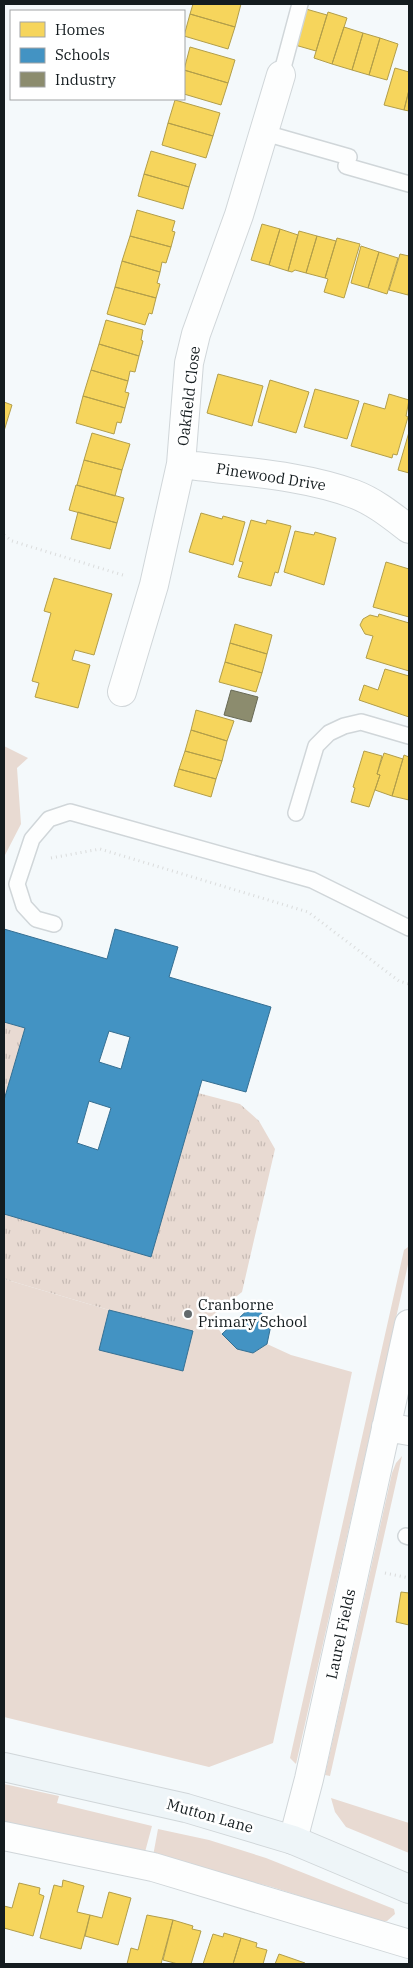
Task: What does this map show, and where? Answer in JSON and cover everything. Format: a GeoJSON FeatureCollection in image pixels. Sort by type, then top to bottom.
{"type":"FeatureCollection","features":[{"type":"Feature","properties":{"kind":"main road","name":"Mutton Lane"},"geometry":{"type":"LineString","coordinates":[[4,1767],[186,1808],[293,1840],[409,1889]]}},
{"type":"Feature","properties":{"kind":"street","name":"Oakfield Close"},"geometry":{"type":"LineString","coordinates":[[122,692],[154,584],[181,464],[189,363],[194,341],[239,215],[281,76]]}},
{"type":"Feature","properties":{"kind":"street","name":"Pinewood Drive"},"geometry":{"type":"LineString","coordinates":[[181,464],[320,483],[356,495],[389,512],[409,529]]}},
{"type":"Feature","properties":{"kind":"street","name":"Laurel Fields"},"geometry":{"type":"LineString","coordinates":[[293,1840],[398,1429],[409,1324]]}},
{"type":"Feature","properties":{"kind":"street"},"geometry":{"type":"LineString","coordinates":[[4,1836],[152,1867],[408,1940]]}},
{"type":"Feature","properties":{"kind":"lane"},"geometry":{"type":"LineString","coordinates":[[281,76],[300,4]]}},
{"type":"Feature","properties":{"kind":"lane"},"geometry":{"type":"LineString","coordinates":[[264,133],[349,157],[346,166],[409,184]]}},
{"type":"Feature","properties":{"kind":"lane"},"geometry":{"type":"LineString","coordinates":[[296,813],[316,746],[329,733],[344,726],[361,722],[409,736]]}},
{"type":"Feature","properties":{"kind":"lane"},"geometry":{"type":"LineString","coordinates":[[54,924],[36,919],[24,906],[17,884],[32,838],[49,819],[70,812],[312,880],[409,928]]}},
{"type":"Feature","properties":{"kind":"path"},"geometry":{"type":"LineString","coordinates":[[4,535],[12,541],[154,584]]}},
{"type":"Feature","properties":{"kind":"path"},"geometry":{"type":"LineString","coordinates":[[27,852],[52,858],[100,849],[308,912],[399,981],[409,984]]}},
{"type":"Feature","properties":{"kind":"path"},"geometry":{"type":"LineString","coordinates":[[380,1572],[409,1578]]}},
{"type":"Feature","properties":{"kind":"green space"},"geometry":{"type":"Polygon","coordinates":[[[4,746],[28,758],[17,768],[21,824],[4,857],[4,746]]]}},
{"type":"Feature","properties":{"kind":"green space"},"geometry":{"type":"Polygon","coordinates":[[[4,1022],[25,1028],[4,1100],[4,1022]]]}},
{"type":"Feature","properties":{"kind":"green space"},"geometry":{"type":"Polygon","coordinates":[[[198,1093],[240,1104],[259,1121],[275,1149],[242,1292],[193,1331],[109,1310],[4,1279],[4,1214],[150,1256],[198,1093]]]}},
{"type":"Feature","properties":{"kind":"green space"},"geometry":{"type":"Polygon","coordinates":[[[408,1247],[409,1260],[296,1764],[290,1758],[404,1250],[408,1247]]]}},
{"type":"Feature","properties":{"kind":"green space"},"geometry":{"type":"Polygon","coordinates":[[[4,1279],[109,1310],[99,1350],[183,1371],[193,1331],[210,1317],[222,1334],[237,1349],[253,1353],[267,1344],[291,1355],[352,1372],[273,1743],[209,1767],[4,1717],[4,1279]]]}},
{"type":"Feature","properties":{"kind":"green space"},"geometry":{"type":"Polygon","coordinates":[[[402,1456],[330,1776],[325,1775],[392,1473],[396,1463],[402,1456]]]}},
{"type":"Feature","properties":{"kind":"green space"},"geometry":{"type":"Polygon","coordinates":[[[4,1784],[59,1796],[57,1803],[152,1826],[145,1852],[4,1824],[4,1784]]]}},
{"type":"Feature","properties":{"kind":"green space"},"geometry":{"type":"Polygon","coordinates":[[[331,1798],[409,1823],[409,1853],[346,1827],[335,1812],[331,1798]]]}},
{"type":"Feature","properties":{"kind":"green space"},"geometry":{"type":"Polygon","coordinates":[[[158,1829],[209,1840],[266,1858],[394,1909],[395,1914],[387,1921],[378,1921],[272,1887],[153,1856],[158,1829]]]}},
{"type":"Feature","properties":{"kind":"building: Homes"},"geometry":{"type":"Polygon","coordinates":[[[193,4],[241,4],[235,27],[190,14],[193,4]]]}},
{"type":"Feature","properties":{"kind":"building: Homes"},"geometry":{"type":"Polygon","coordinates":[[[306,9],[327,15],[316,51],[295,45],[306,9]]]}},
{"type":"Feature","properties":{"kind":"building: Homes"},"geometry":{"type":"Polygon","coordinates":[[[328,12],[347,18],[332,64],[314,58],[328,12]]]}},
{"type":"Feature","properties":{"kind":"building: Homes"},"geometry":{"type":"Polygon","coordinates":[[[190,14],[235,27],[228,49],[185,36],[190,14]]]}},
{"type":"Feature","properties":{"kind":"building: Homes"},"geometry":{"type":"Polygon","coordinates":[[[344,27],[363,33],[352,70],[332,64],[344,27]]]}},
{"type":"Feature","properties":{"kind":"building: Homes"},"geometry":{"type":"Polygon","coordinates":[[[363,33],[380,38],[369,75],[352,70],[363,33]]]}},
{"type":"Feature","properties":{"kind":"building: Homes"},"geometry":{"type":"Polygon","coordinates":[[[380,38],[398,44],[387,80],[369,75],[380,38]]]}},
{"type":"Feature","properties":{"kind":"building: Homes"},"geometry":{"type":"Polygon","coordinates":[[[190,47],[235,60],[228,83],[185,70],[190,47]]]}},
{"type":"Feature","properties":{"kind":"building: Homes"},"geometry":{"type":"Polygon","coordinates":[[[395,68],[409,72],[409,90],[404,110],[384,105],[395,68]]]}},
{"type":"Feature","properties":{"kind":"building: Homes"},"geometry":{"type":"Polygon","coordinates":[[[185,70],[228,83],[221,105],[185,94],[185,70]]]}},
{"type":"Feature","properties":{"kind":"building: Homes"},"geometry":{"type":"Polygon","coordinates":[[[409,90],[409,111],[404,110],[409,90]]]}},
{"type":"Feature","properties":{"kind":"building: Homes"},"geometry":{"type":"Polygon","coordinates":[[[175,100],[220,113],[213,136],[168,123],[175,100]]]}},
{"type":"Feature","properties":{"kind":"building: Homes"},"geometry":{"type":"Polygon","coordinates":[[[168,123],[213,136],[206,158],[162,145],[168,123]]]}},
{"type":"Feature","properties":{"kind":"building: Homes"},"geometry":{"type":"Polygon","coordinates":[[[151,151],[196,164],[189,187],[144,174],[151,151]]]}},
{"type":"Feature","properties":{"kind":"building: Homes"},"geometry":{"type":"Polygon","coordinates":[[[144,174],[189,187],[183,209],[138,196],[144,174]]]}},
{"type":"Feature","properties":{"kind":"building: Homes"},"geometry":{"type":"Polygon","coordinates":[[[137,210],[175,221],[172,231],[175,232],[171,247],[130,236],[137,210]]]}},
{"type":"Feature","properties":{"kind":"building: Homes"},"geometry":{"type":"Polygon","coordinates":[[[262,224],[280,229],[269,265],[251,260],[262,224]]]}},
{"type":"Feature","properties":{"kind":"building: Homes"},"geometry":{"type":"Polygon","coordinates":[[[280,229],[298,235],[288,271],[269,265],[280,229]]]}},
{"type":"Feature","properties":{"kind":"building: Homes"},"geometry":{"type":"Polygon","coordinates":[[[299,231],[317,236],[306,273],[295,270],[292,272],[288,271],[299,231]]]}},
{"type":"Feature","properties":{"kind":"building: Homes"},"geometry":{"type":"Polygon","coordinates":[[[130,236],[171,247],[166,263],[162,262],[160,272],[122,261],[130,236]]]}},
{"type":"Feature","properties":{"kind":"building: Homes"},"geometry":{"type":"Polygon","coordinates":[[[317,236],[336,241],[325,278],[306,273],[317,236]]]}},
{"type":"Feature","properties":{"kind":"building: Homes"},"geometry":{"type":"Polygon","coordinates":[[[337,238],[360,244],[344,298],[324,292],[328,279],[325,278],[337,238]]]}},
{"type":"Feature","properties":{"kind":"building: Homes"},"geometry":{"type":"Polygon","coordinates":[[[361,246],[379,252],[368,288],[351,283],[361,246]]]}},
{"type":"Feature","properties":{"kind":"building: Homes"},"geometry":{"type":"Polygon","coordinates":[[[379,252],[398,258],[387,294],[368,288],[379,252]]]}},
{"type":"Feature","properties":{"kind":"building: Homes"},"geometry":{"type":"Polygon","coordinates":[[[400,254],[409,256],[408,295],[389,290],[400,254]]]}},
{"type":"Feature","properties":{"kind":"building: Homes"},"geometry":{"type":"Polygon","coordinates":[[[122,261],[160,272],[157,283],[160,284],[156,298],[115,287],[122,261]]]}},
{"type":"Feature","properties":{"kind":"building: Homes"},"geometry":{"type":"Polygon","coordinates":[[[115,287],[156,298],[152,314],[149,313],[145,325],[107,314],[115,287]]]}},
{"type":"Feature","properties":{"kind":"building: Homes"},"geometry":{"type":"Polygon","coordinates":[[[106,320],[143,330],[141,340],[143,341],[139,356],[99,344],[106,320]]]}},
{"type":"Feature","properties":{"kind":"building: Homes"},"geometry":{"type":"Polygon","coordinates":[[[99,344],[139,356],[135,372],[130,371],[128,381],[91,370],[99,344]]]}},
{"type":"Feature","properties":{"kind":"building: Homes"},"geometry":{"type":"Polygon","coordinates":[[[91,370],[128,381],[125,392],[129,393],[125,408],[83,396],[91,370]]]}},
{"type":"Feature","properties":{"kind":"building: Homes"},"geometry":{"type":"Polygon","coordinates":[[[218,374],[263,386],[252,426],[207,413],[218,374]]]}},
{"type":"Feature","properties":{"kind":"building: Homes"},"geometry":{"type":"Polygon","coordinates":[[[270,380],[309,392],[296,433],[258,422],[270,380]]]}},
{"type":"Feature","properties":{"kind":"building: Homes"},"geometry":{"type":"Polygon","coordinates":[[[315,389],[359,401],[347,439],[304,427],[315,389]]]}},
{"type":"Feature","properties":{"kind":"building: Homes"},"geometry":{"type":"Polygon","coordinates":[[[389,394],[409,400],[406,416],[408,417],[397,455],[393,454],[392,458],[351,446],[364,403],[385,409],[389,394]]]}},
{"type":"Feature","properties":{"kind":"building: Homes"},"geometry":{"type":"Polygon","coordinates":[[[83,396],[125,408],[121,423],[117,422],[114,434],[76,423],[83,396]]]}},
{"type":"Feature","properties":{"kind":"building: Homes"},"geometry":{"type":"Polygon","coordinates":[[[4,402],[12,405],[4,431],[4,402]]]}},
{"type":"Feature","properties":{"kind":"building: Homes"},"geometry":{"type":"Polygon","coordinates":[[[409,432],[409,473],[398,470],[409,432]]]}},
{"type":"Feature","properties":{"kind":"building: Homes"},"geometry":{"type":"Polygon","coordinates":[[[92,433],[130,444],[122,470],[84,460],[92,433]]]}},
{"type":"Feature","properties":{"kind":"building: Homes"},"geometry":{"type":"Polygon","coordinates":[[[84,460],[122,470],[115,496],[77,485],[84,460]]]}},
{"type":"Feature","properties":{"kind":"building: Homes"},"geometry":{"type":"Polygon","coordinates":[[[76,485],[124,498],[117,523],[69,510],[76,485]]]}},
{"type":"Feature","properties":{"kind":"building: Homes"},"geometry":{"type":"Polygon","coordinates":[[[78,512],[117,523],[110,549],[71,539],[78,512]]]}},
{"type":"Feature","properties":{"kind":"building: Homes"},"geometry":{"type":"Polygon","coordinates":[[[201,513],[222,519],[223,516],[245,522],[233,565],[189,552],[201,513]]]}},
{"type":"Feature","properties":{"kind":"building: Homes"},"geometry":{"type":"Polygon","coordinates":[[[251,520],[266,524],[267,520],[291,526],[278,573],[275,572],[271,586],[238,577],[243,562],[239,561],[251,520]]]}},
{"type":"Feature","properties":{"kind":"building: Homes"},"geometry":{"type":"Polygon","coordinates":[[[295,531],[314,535],[315,532],[336,538],[324,585],[284,572],[295,531]]]}},
{"type":"Feature","properties":{"kind":"building: Homes"},"geometry":{"type":"Polygon","coordinates":[[[386,562],[409,569],[409,617],[373,607],[386,562]]]}},
{"type":"Feature","properties":{"kind":"building: Homes"},"geometry":{"type":"Polygon","coordinates":[[[54,578],[112,594],[94,655],[75,650],[72,660],[90,665],[78,708],[35,697],[39,683],[32,681],[51,613],[44,611],[54,578]]]}},
{"type":"Feature","properties":{"kind":"building: Homes"},"geometry":{"type":"Polygon","coordinates":[[[379,614],[409,623],[409,671],[366,658],[373,636],[365,634],[360,625],[363,619],[370,615],[378,617],[379,614]]]}},
{"type":"Feature","properties":{"kind":"building: Homes"},"geometry":{"type":"Polygon","coordinates":[[[235,624],[272,635],[267,654],[230,643],[235,624]]]}},
{"type":"Feature","properties":{"kind":"building: Homes"},"geometry":{"type":"Polygon","coordinates":[[[230,643],[267,654],[262,673],[225,662],[230,643]]]}},
{"type":"Feature","properties":{"kind":"building: Homes"},"geometry":{"type":"Polygon","coordinates":[[[225,662],[262,673],[256,692],[219,682],[225,662]]]}},
{"type":"Feature","properties":{"kind":"building: Homes"},"geometry":{"type":"Polygon","coordinates":[[[385,669],[409,676],[409,717],[359,700],[364,685],[378,690],[385,669]]]}},
{"type":"Feature","properties":{"kind":"building: Homes"},"geometry":{"type":"Polygon","coordinates":[[[196,710],[234,721],[227,741],[191,730],[196,710]]]}},
{"type":"Feature","properties":{"kind":"building: Homes"},"geometry":{"type":"Polygon","coordinates":[[[191,730],[227,741],[222,761],[185,751],[191,730]]]}},
{"type":"Feature","properties":{"kind":"building: Homes"},"geometry":{"type":"Polygon","coordinates":[[[185,751],[222,761],[216,779],[179,769],[185,751]]]}},
{"type":"Feature","properties":{"kind":"building: Homes"},"geometry":{"type":"Polygon","coordinates":[[[364,751],[382,756],[377,774],[380,775],[369,807],[351,802],[355,788],[353,787],[364,751]]]}},
{"type":"Feature","properties":{"kind":"building: Homes"},"geometry":{"type":"Polygon","coordinates":[[[384,753],[403,759],[392,796],[375,790],[380,775],[377,774],[384,753]]]}},
{"type":"Feature","properties":{"kind":"building: Homes"},"geometry":{"type":"Polygon","coordinates":[[[404,755],[409,757],[409,800],[392,796],[404,755]]]}},
{"type":"Feature","properties":{"kind":"building: Homes"},"geometry":{"type":"Polygon","coordinates":[[[179,769],[216,779],[211,797],[174,786],[179,769]]]}},
{"type":"Feature","properties":{"kind":"building: Homes"},"geometry":{"type":"Polygon","coordinates":[[[401,1592],[409,1593],[409,1625],[396,1622],[401,1592]]]}},
{"type":"Feature","properties":{"kind":"building: Homes"},"geometry":{"type":"Polygon","coordinates":[[[63,1880],[84,1886],[77,1912],[90,1915],[81,1949],[40,1938],[54,1885],[62,1887],[63,1880]]]}},
{"type":"Feature","properties":{"kind":"building: Homes"},"geometry":{"type":"Polygon","coordinates":[[[19,1883],[40,1888],[39,1894],[44,1896],[33,1936],[4,1928],[4,1906],[12,1908],[19,1883]]]}},
{"type":"Feature","properties":{"kind":"building: Homes"},"geometry":{"type":"Polygon","coordinates":[[[109,1892],[131,1898],[118,1945],[85,1936],[90,1915],[102,1918],[109,1892]]]}},
{"type":"Feature","properties":{"kind":"building: Homes"},"geometry":{"type":"Polygon","coordinates":[[[147,1915],[173,1920],[161,1964],[127,1964],[131,1948],[138,1950],[147,1915]]]}},
{"type":"Feature","properties":{"kind":"building: Homes"},"geometry":{"type":"Polygon","coordinates":[[[173,1920],[193,1926],[192,1929],[201,1931],[191,1964],[178,1964],[163,1960],[173,1920]]]}},
{"type":"Feature","properties":{"kind":"building: Homes"},"geometry":{"type":"Polygon","coordinates":[[[224,1933],[241,1938],[233,1964],[203,1964],[213,1934],[223,1937],[224,1933]]]}},
{"type":"Feature","properties":{"kind":"building: Homes"},"geometry":{"type":"Polygon","coordinates":[[[241,1938],[257,1943],[256,1947],[267,1950],[263,1964],[233,1964],[241,1938]]]}},
{"type":"Feature","properties":{"kind":"building: Homes"},"geometry":{"type":"Polygon","coordinates":[[[279,1954],[305,1963],[275,1964],[279,1954]]]}},
{"type":"Feature","properties":{"kind":"building: Schools"},"geometry":{"type":"Polygon","coordinates":[[[4,929],[107,959],[115,929],[178,947],[169,977],[271,1007],[246,1092],[202,1080],[151,1257],[4,1214],[4,1100],[25,1028],[4,1022],[4,929]],[[109,1031],[99,1062],[121,1069],[130,1037],[109,1031]],[[89,1101],[77,1143],[98,1150],[111,1108],[89,1101]]]}},
{"type":"Feature","properties":{"kind":"building: Schools"},"geometry":{"type":"Polygon","coordinates":[[[254,1304],[271,1325],[267,1344],[253,1353],[237,1349],[222,1334],[254,1304]]]}},
{"type":"Feature","properties":{"kind":"building: Schools"},"geometry":{"type":"Polygon","coordinates":[[[109,1310],[193,1331],[183,1371],[99,1350],[109,1310]]]}},
{"type":"Feature","properties":{"kind":"building: Industry"},"geometry":{"type":"Polygon","coordinates":[[[231,690],[258,697],[251,722],[224,715],[231,690]]]}},
{"type":"Feature","properties":{"kind":"place","name":"Cranborne Primary School"},"geometry":{"type":"Point","coordinates":[188,1314]}}]}
